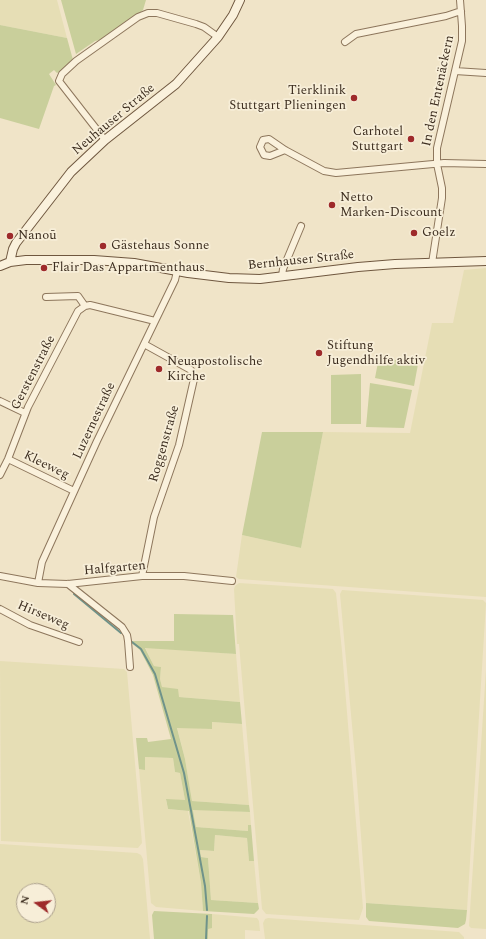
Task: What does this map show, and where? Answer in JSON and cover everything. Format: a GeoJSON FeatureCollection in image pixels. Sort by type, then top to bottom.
{"type":"FeatureCollection","features":[{"type":"Feature","properties":{"kind":"main road","name":"Neuhauser Straße"},"geometry":{"type":"LineString","coordinates":[[10,262],[16,243],[70,172],[105,140],[176,84],[218,37],[233,15],[240,0]]}},
{"type":"Feature","properties":{"kind":"main road","name":"Bernhauser Straße"},"geometry":{"type":"LineString","coordinates":[[0,266],[10,262],[26,260],[94,260],[134,263],[177,271],[242,279],[260,279],[365,266],[486,261]]}},
{"type":"Feature","properties":{"kind":"street","name":"In den Entenäckern"},"geometry":{"type":"LineString","coordinates":[[432,263],[442,198],[442,188],[437,164],[437,148],[462,41],[460,0]]}},
{"type":"Feature","properties":{"kind":"street"},"geometry":{"type":"LineString","coordinates":[[345,42],[356,34],[446,16],[461,11]]}},
{"type":"Feature","properties":{"kind":"street"},"geometry":{"type":"LineString","coordinates":[[105,140],[59,81],[62,74],[76,61],[138,17],[148,13],[157,13],[196,24],[204,27],[218,37]]}},
{"type":"Feature","properties":{"kind":"street"},"geometry":{"type":"LineString","coordinates":[[455,71],[486,73]]}},
{"type":"Feature","properties":{"kind":"street","name":"In den Entenäckern"},"geometry":{"type":"LineString","coordinates":[[285,150],[324,171],[336,173],[437,164]]}},
{"type":"Feature","properties":{"kind":"street"},"geometry":{"type":"LineString","coordinates":[[437,164],[486,164]]}},
{"type":"Feature","properties":{"kind":"street"},"geometry":{"type":"LineString","coordinates":[[282,276],[283,269],[301,226]]}},
{"type":"Feature","properties":{"kind":"street","name":"Luzernestraße"},"geometry":{"type":"LineString","coordinates":[[38,583],[42,562],[74,491],[176,280],[177,271]]}},
{"type":"Feature","properties":{"kind":"street"},"geometry":{"type":"LineString","coordinates":[[46,297],[78,296],[85,306],[90,305],[155,321]]}},
{"type":"Feature","properties":{"kind":"street","name":"Gerstenstraße"},"geometry":{"type":"LineString","coordinates":[[0,475],[8,460],[25,413],[78,311],[85,306]]}},
{"type":"Feature","properties":{"kind":"street","name":"Roggenstraße"},"geometry":{"type":"LineString","coordinates":[[142,576],[154,517],[179,445],[194,379],[191,370],[144,344]]}},
{"type":"Feature","properties":{"kind":"street"},"geometry":{"type":"LineString","coordinates":[[0,401],[25,413]]}},
{"type":"Feature","properties":{"kind":"street","name":"Kleeweg"},"geometry":{"type":"LineString","coordinates":[[8,460],[74,491]]}},
{"type":"Feature","properties":{"kind":"street","name":"Halfgarten"},"geometry":{"type":"LineString","coordinates":[[0,576],[38,583],[68,584],[142,576],[184,576],[232,581]]}},
{"type":"Feature","properties":{"kind":"street"},"geometry":{"type":"LineString","coordinates":[[68,584],[122,628],[127,636],[130,667]]}},
{"type":"Feature","properties":{"kind":"street","name":"Hirseweg"},"geometry":{"type":"LineString","coordinates":[[0,609],[30,625],[79,642]]}},
{"type":"Feature","properties":{"kind":"shaded area"},"geometry":{"type":"Polygon","coordinates":[[[0,0],[57,0],[67,38],[0,25],[0,0]]]}},
{"type":"Feature","properties":{"kind":"shaded area"},"geometry":{"type":"Polygon","coordinates":[[[486,268],[486,597],[239,579],[236,577],[242,535],[301,548],[323,432],[410,433],[432,323],[453,323],[464,270],[486,268]]]}},
{"type":"Feature","properties":{"kind":"shaded area"},"geometry":{"type":"Polygon","coordinates":[[[239,583],[333,589],[336,593],[363,908],[359,920],[266,914],[262,909],[239,644],[237,644],[234,589],[239,583]]]}},
{"type":"Feature","properties":{"kind":"shaded area"},"geometry":{"type":"Polygon","coordinates":[[[342,590],[483,600],[486,603],[467,910],[366,903],[356,769],[340,594],[342,590]]]}},
{"type":"Feature","properties":{"kind":"shaded area"},"geometry":{"type":"Polygon","coordinates":[[[145,647],[236,654],[240,702],[179,697],[162,687],[160,679],[161,667],[154,666],[145,647]]]}},
{"type":"Feature","properties":{"kind":"shaded area"},"geometry":{"type":"Polygon","coordinates":[[[0,661],[124,669],[127,672],[142,843],[138,848],[1,841],[0,661]]]}},
{"type":"Feature","properties":{"kind":"shaded area"},"geometry":{"type":"Polygon","coordinates":[[[486,670],[486,929],[471,928],[469,926],[486,670]]]}},
{"type":"Feature","properties":{"kind":"shaded area"},"geometry":{"type":"Polygon","coordinates":[[[212,722],[242,724],[249,805],[192,801],[185,759],[177,727],[212,729],[212,722]]]}},
{"type":"Feature","properties":{"kind":"shaded area"},"geometry":{"type":"Polygon","coordinates":[[[145,757],[173,758],[175,772],[180,773],[185,800],[166,800],[168,809],[188,811],[201,883],[203,911],[156,907],[151,903],[139,769],[145,769],[145,757]]]}},
{"type":"Feature","properties":{"kind":"shaded area"},"geometry":{"type":"Polygon","coordinates":[[[193,809],[250,812],[251,825],[248,825],[248,831],[196,827],[193,809]]]}},
{"type":"Feature","properties":{"kind":"shaded area"},"geometry":{"type":"Polygon","coordinates":[[[215,835],[247,838],[249,861],[254,861],[258,903],[211,900],[208,858],[201,857],[200,850],[214,851],[215,835]]]}},
{"type":"Feature","properties":{"kind":"shaded area"},"geometry":{"type":"Polygon","coordinates":[[[0,844],[137,853],[141,855],[143,859],[150,939],[0,939],[0,844]]]}},
{"type":"Feature","properties":{"kind":"shaded area"},"geometry":{"type":"Polygon","coordinates":[[[212,914],[257,918],[259,921],[260,931],[245,930],[245,939],[208,939],[208,928],[212,928],[212,914]]]}},
{"type":"Feature","properties":{"kind":"shaded area"},"geometry":{"type":"Polygon","coordinates":[[[265,919],[459,932],[464,939],[265,939],[263,923],[265,919]]]}},
{"type":"Feature","properties":{"kind":"green space"},"geometry":{"type":"Polygon","coordinates":[[[61,0],[146,0],[143,10],[108,38],[95,41],[76,54],[61,0]]]}},
{"type":"Feature","properties":{"kind":"green space"},"geometry":{"type":"Polygon","coordinates":[[[0,25],[67,38],[73,60],[59,72],[57,73],[54,70],[49,74],[56,85],[54,86],[39,129],[0,118],[0,25]]]}},
{"type":"Feature","properties":{"kind":"green space"},"geometry":{"type":"Polygon","coordinates":[[[379,357],[418,364],[414,386],[375,378],[379,357]]]}},
{"type":"Feature","properties":{"kind":"green space"},"geometry":{"type":"Polygon","coordinates":[[[361,374],[361,424],[331,424],[331,375],[361,374]]]}},
{"type":"Feature","properties":{"kind":"green space"},"geometry":{"type":"Polygon","coordinates":[[[370,383],[412,390],[404,428],[366,427],[370,383]]]}},
{"type":"Feature","properties":{"kind":"green space"},"geometry":{"type":"Polygon","coordinates":[[[262,432],[323,432],[301,548],[242,535],[262,432]]]}},
{"type":"Feature","properties":{"kind":"green space"},"geometry":{"type":"Polygon","coordinates":[[[174,614],[233,615],[236,654],[145,648],[154,666],[161,667],[160,679],[162,687],[178,689],[179,697],[240,702],[242,724],[212,722],[212,729],[177,728],[185,759],[192,801],[249,805],[250,812],[193,810],[196,827],[248,831],[248,825],[251,825],[254,861],[249,861],[247,838],[215,835],[214,851],[200,850],[201,857],[208,858],[211,900],[258,903],[259,909],[254,914],[203,911],[201,883],[189,811],[168,809],[166,799],[185,800],[180,773],[175,772],[173,758],[145,757],[145,770],[139,769],[136,738],[147,738],[148,742],[171,739],[153,675],[140,650],[129,641],[174,641],[174,614]]]}},
{"type":"Feature","properties":{"kind":"green space"},"geometry":{"type":"Polygon","coordinates":[[[366,903],[467,910],[466,920],[465,924],[458,928],[369,921],[366,917],[366,903]]]}},
{"type":"Feature","properties":{"kind":"green space"},"geometry":{"type":"Polygon","coordinates":[[[154,911],[212,914],[212,928],[208,929],[208,939],[154,939],[152,915],[154,911]]]}},
{"type":"Feature","properties":{"kind":"waterway"},"geometry":{"type":"LineString","coordinates":[[74,594],[121,633]]}},
{"type":"Feature","properties":{"kind":"waterway"},"geometry":{"type":"LineString","coordinates":[[132,642],[141,649],[155,674],[184,773],[205,886],[207,910]]}},
{"type":"Feature","properties":{"kind":"waterway"},"geometry":{"type":"LineString","coordinates":[[206,939],[207,916]]}},
{"type":"Feature","properties":{"kind":"place","name":"Tierklinik Stuttgart Plieningen"},"geometry":{"type":"Point","coordinates":[354,98]}},
{"type":"Feature","properties":{"kind":"place","name":"Carhotel Stuttgart"},"geometry":{"type":"Point","coordinates":[411,139]}},
{"type":"Feature","properties":{"kind":"place","name":"Netto Marken-Discount"},"geometry":{"type":"Point","coordinates":[332,205]}},
{"type":"Feature","properties":{"kind":"place","name":"Goelz"},"geometry":{"type":"Point","coordinates":[414,233]}},
{"type":"Feature","properties":{"kind":"place","name":"Nanoū"},"geometry":{"type":"Point","coordinates":[10,236]}},
{"type":"Feature","properties":{"kind":"place","name":"Gästehaus Sonne"},"geometry":{"type":"Point","coordinates":[103,246]}},
{"type":"Feature","properties":{"kind":"place","name":"Flair Das Appartmenthaus"},"geometry":{"type":"Point","coordinates":[44,268]}},
{"type":"Feature","properties":{"kind":"place","name":"Stiftung Jugendhilfe aktiv"},"geometry":{"type":"Point","coordinates":[319,353]}},
{"type":"Feature","properties":{"kind":"place","name":"Neuapostolische Kirche"},"geometry":{"type":"Point","coordinates":[159,369]}}]}
